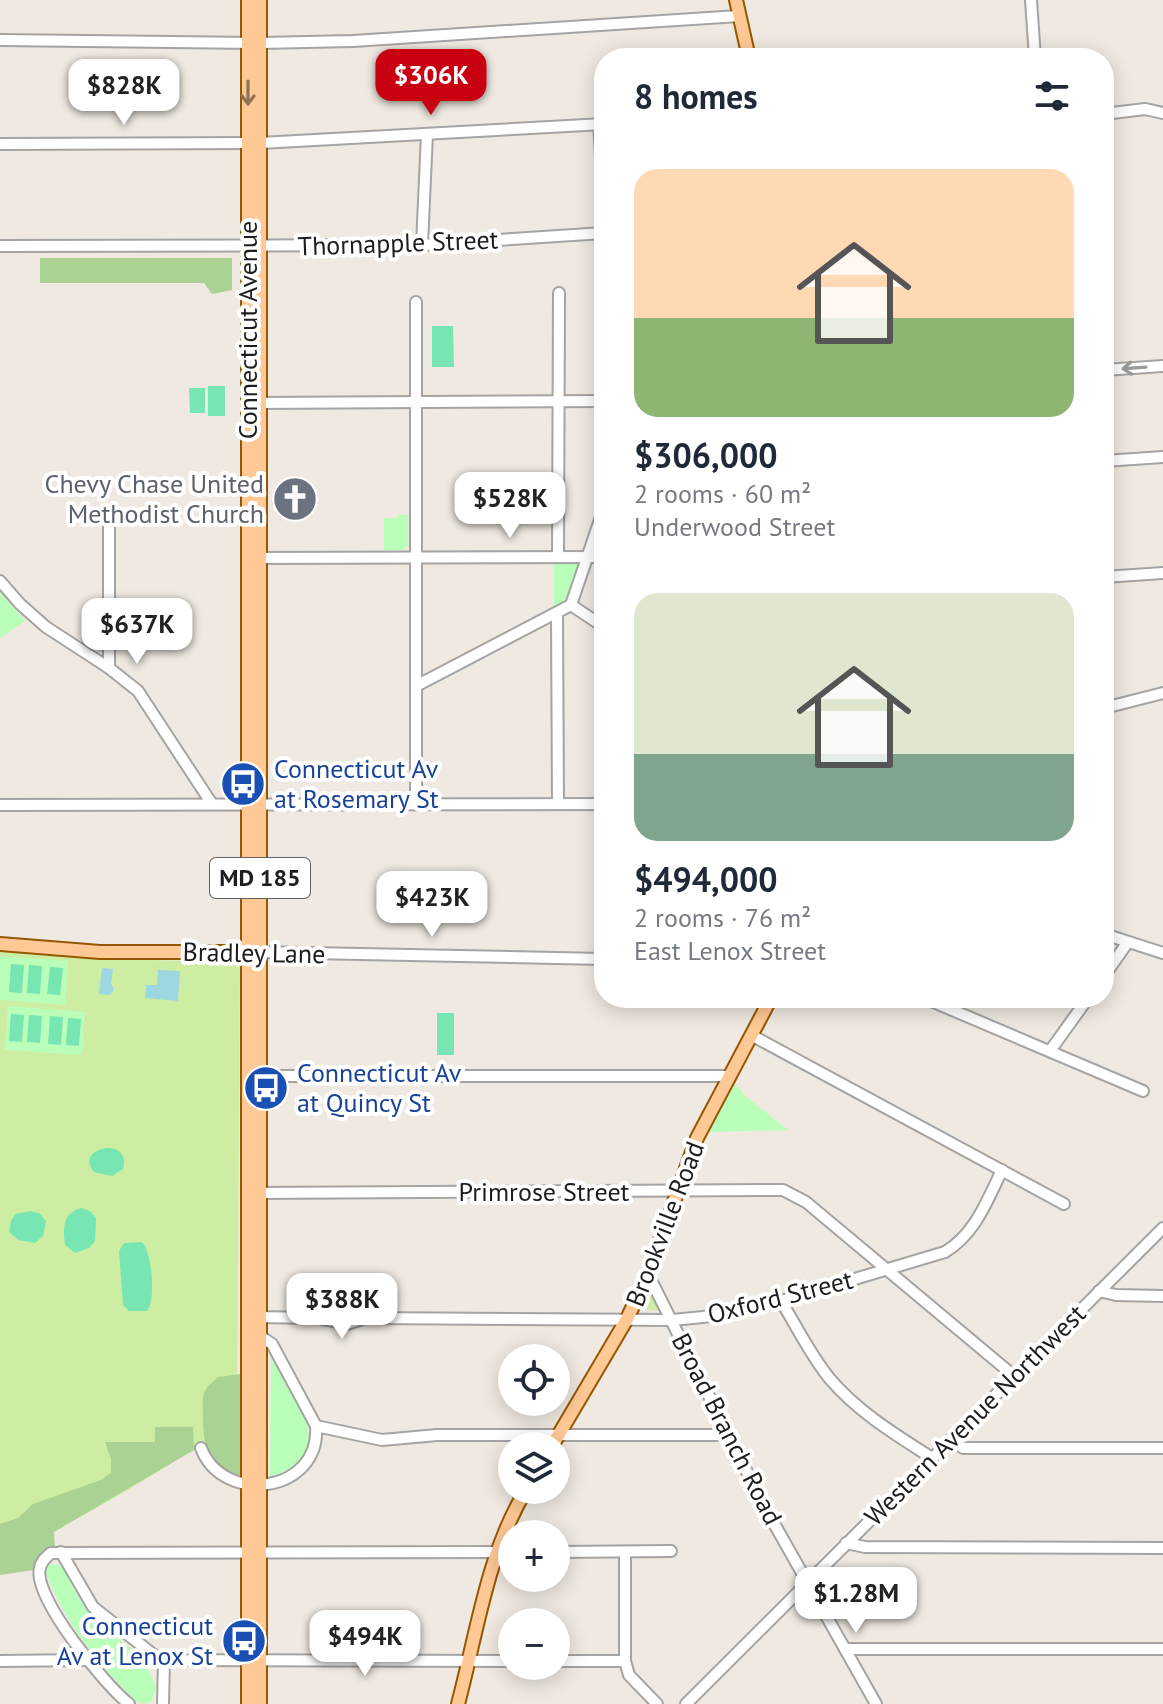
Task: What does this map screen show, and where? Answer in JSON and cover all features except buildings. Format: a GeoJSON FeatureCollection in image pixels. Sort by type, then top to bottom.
{"type":"FeatureCollection","features":[{"type":"Feature","properties":{"kind":"main road","name":"Connecticut Avenue"},"geometry":{"type":"LineString","coordinates":[[248,0],[254,43]]}},
{"type":"Feature","properties":{"kind":"main road","name":"Connecticut Avenue"},"geometry":{"type":"LineString","coordinates":[[248,1704],[254,1660],[255,1552],[254,43],[260,0]]}},
{"type":"Feature","properties":{"kind":"main road"},"geometry":{"type":"LineString","coordinates":[[736,0],[747,48]]}},
{"type":"Feature","properties":{"kind":"main road","name":"Bradley Lane"},"geometry":{"type":"LineString","coordinates":[[0,944],[100,952],[254,952]]}},
{"type":"Feature","properties":{"kind":"main road","name":"Brookville Road"},"geometry":{"type":"LineString","coordinates":[[560,1432],[627,1319],[648,1274],[701,1130],[766,1008]]}},
{"type":"Feature","properties":{"kind":"main road","name":"Connecticut Avenue"},"geometry":{"type":"LineString","coordinates":[[254,1317],[260,1336],[255,1483]]}},
{"type":"Feature","properties":{"kind":"main road"},"geometry":{"type":"LineString","coordinates":[[458,1704],[498,1552]]}},
{"type":"Feature","properties":{"kind":"main road","name":"Connecticut Avenue"},"geometry":{"type":"LineString","coordinates":[[254,1660],[260,1704]]}},
{"type":"Feature","properties":{"kind":"street"},"geometry":{"type":"LineString","coordinates":[[1031,0],[1034,48]]}},
{"type":"Feature","properties":{"kind":"street"},"geometry":{"type":"LineString","coordinates":[[0,40],[254,43],[411,38],[739,16]]}},
{"type":"Feature","properties":{"kind":"street"},"geometry":{"type":"LineString","coordinates":[[1114,113],[1145,109],[1163,113]]}},
{"type":"Feature","properties":{"kind":"street"},"geometry":{"type":"LineString","coordinates":[[0,144],[254,144],[594,124]]}},
{"type":"Feature","properties":{"kind":"street"},"geometry":{"type":"LineString","coordinates":[[422,245],[427,134]]}},
{"type":"Feature","properties":{"kind":"street","name":"Thornapple Street"},"geometry":{"type":"LineString","coordinates":[[0,246],[422,245],[594,234]]}},
{"type":"Feature","properties":{"kind":"street"},"geometry":{"type":"LineString","coordinates":[[558,557],[559,293]]}},
{"type":"Feature","properties":{"kind":"street"},"geometry":{"type":"LineString","coordinates":[[416,302],[416,804]]}},
{"type":"Feature","properties":{"kind":"street"},"geometry":{"type":"LineString","coordinates":[[1114,369],[1163,366]]}},
{"type":"Feature","properties":{"kind":"street"},"geometry":{"type":"LineString","coordinates":[[254,403],[594,401]]}},
{"type":"Feature","properties":{"kind":"street"},"geometry":{"type":"LineString","coordinates":[[1114,460],[1163,457]]}},
{"type":"Feature","properties":{"kind":"street"},"geometry":{"type":"LineString","coordinates":[[109,510],[109,668]]}},
{"type":"Feature","properties":{"kind":"street"},"geometry":{"type":"LineString","coordinates":[[416,686],[571,605],[594,537]]}},
{"type":"Feature","properties":{"kind":"street"},"geometry":{"type":"LineString","coordinates":[[254,558],[594,557]]}},
{"type":"Feature","properties":{"kind":"street"},"geometry":{"type":"LineString","coordinates":[[1114,576],[1163,573]]}},
{"type":"Feature","properties":{"kind":"street"},"geometry":{"type":"LineString","coordinates":[[0,581],[46,627],[128,681],[144,698],[212,804]]}},
{"type":"Feature","properties":{"kind":"street"},"geometry":{"type":"LineString","coordinates":[[571,605],[594,620]]}},
{"type":"Feature","properties":{"kind":"street"},"geometry":{"type":"LineString","coordinates":[[557,614],[558,804]]}},
{"type":"Feature","properties":{"kind":"street"},"geometry":{"type":"LineString","coordinates":[[1114,705],[1163,693]]}},
{"type":"Feature","properties":{"kind":"street"},"geometry":{"type":"LineString","coordinates":[[0,805],[594,804]]}},
{"type":"Feature","properties":{"kind":"street"},"geometry":{"type":"LineString","coordinates":[[1114,937],[1163,953]]}},
{"type":"Feature","properties":{"kind":"street"},"geometry":{"type":"LineString","coordinates":[[1114,962],[1128,942]]}},
{"type":"Feature","properties":{"kind":"street","name":"Bradley Lane"},"geometry":{"type":"LineString","coordinates":[[254,952],[594,959]]}},
{"type":"Feature","properties":{"kind":"street"},"geometry":{"type":"LineString","coordinates":[[948,1008],[1143,1091]]}},
{"type":"Feature","properties":{"kind":"street"},"geometry":{"type":"LineString","coordinates":[[1050,1051],[1081,1008]]}},
{"type":"Feature","properties":{"kind":"street"},"geometry":{"type":"LineString","coordinates":[[751,1035],[1064,1204]]}},
{"type":"Feature","properties":{"kind":"street"},"geometry":{"type":"LineString","coordinates":[[254,1076],[729,1076]]}},
{"type":"Feature","properties":{"kind":"street","name":"Oxford Street"},"geometry":{"type":"LineString","coordinates":[[254,1317],[318,1318],[337,1312],[365,1318],[672,1320],[741,1311],[945,1252],[960,1242],[973,1227],[1002,1170]]}},
{"type":"Feature","properties":{"kind":"street","name":"Primrose Street"},"geometry":{"type":"LineString","coordinates":[[254,1193],[774,1189],[806,1202],[1014,1376]]}},
{"type":"Feature","properties":{"kind":"street","name":"Western Avenue Northwest"},"geometry":{"type":"LineString","coordinates":[[686,1704],[1163,1228]]}},
{"type":"Feature","properties":{"kind":"street","name":"Broad Branch Road"},"geometry":{"type":"LineString","coordinates":[[648,1274],[728,1435],[876,1704]]}},
{"type":"Feature","properties":{"kind":"street"},"geometry":{"type":"LineString","coordinates":[[1099,1291],[1116,1295],[1163,1296]]}},
{"type":"Feature","properties":{"kind":"street"},"geometry":{"type":"LineString","coordinates":[[781,1301],[816,1360],[843,1393],[874,1419],[932,1458]]}},
{"type":"Feature","properties":{"kind":"street"},"geometry":{"type":"LineString","coordinates":[[201,1448],[216,1473],[230,1480],[255,1483],[280,1482],[299,1470],[314,1447],[316,1426],[272,1344],[260,1336]]}},
{"type":"Feature","properties":{"kind":"street"},"geometry":{"type":"LineString","coordinates":[[316,1426],[382,1440],[437,1435],[498,1438]]}},
{"type":"Feature","properties":{"kind":"street"},"geometry":{"type":"LineString","coordinates":[[570,1440],[728,1435]]}},
{"type":"Feature","properties":{"kind":"street"},"geometry":{"type":"LineString","coordinates":[[951,1439],[963,1448],[1163,1448]]}},
{"type":"Feature","properties":{"kind":"street"},"geometry":{"type":"LineString","coordinates":[[846,1543],[865,1547],[1163,1548]]}},
{"type":"Feature","properties":{"kind":"street"},"geometry":{"type":"LineString","coordinates":[[570,1552],[671,1551]]}},
{"type":"Feature","properties":{"kind":"street"},"geometry":{"type":"LineString","coordinates":[[129,1704],[86,1660],[59,1616],[39,1574],[46,1556],[61,1552],[498,1552]]}},
{"type":"Feature","properties":{"kind":"street"},"geometry":{"type":"LineString","coordinates":[[61,1552],[93,1607],[164,1660],[498,1661]]}},
{"type":"Feature","properties":{"kind":"street"},"geometry":{"type":"LineString","coordinates":[[625,1552],[625,1661],[629,1675],[657,1704]]}},
{"type":"Feature","properties":{"kind":"street"},"geometry":{"type":"LineString","coordinates":[[845,1649],[1163,1649]]}},
{"type":"Feature","properties":{"kind":"street"},"geometry":{"type":"LineString","coordinates":[[0,1661],[86,1660]]}},
{"type":"Feature","properties":{"kind":"street"},"geometry":{"type":"LineString","coordinates":[[163,1704],[164,1660]]}},
{"type":"Feature","properties":{"kind":"street"},"geometry":{"type":"LineString","coordinates":[[570,1661],[625,1661]]}},
{"type":"Feature","properties":{"kind":"green space"},"geometry":{"type":"Polygon","coordinates":[[[40,258],[232,258],[232,290],[212,294],[204,283],[40,283],[40,258]]]}},
{"type":"Feature","properties":{"kind":"green space"},"geometry":{"type":"Polygon","coordinates":[[[432,326],[453,326],[454,367],[432,367],[432,326]]]}},
{"type":"Feature","properties":{"kind":"green space"},"geometry":{"type":"Polygon","coordinates":[[[208,386],[225,386],[225,416],[208,416],[208,386]]]}},
{"type":"Feature","properties":{"kind":"green space"},"geometry":{"type":"Polygon","coordinates":[[[189,388],[205,388],[205,413],[190,413],[189,388]]]}},
{"type":"Feature","properties":{"kind":"green space"},"geometry":{"type":"Polygon","coordinates":[[[398,515],[408,515],[408,546],[402,550],[384,550],[384,518],[397,518],[398,515]]]}},
{"type":"Feature","properties":{"kind":"green space"},"geometry":{"type":"Polygon","coordinates":[[[554,563],[576,563],[580,568],[569,602],[554,609],[554,563]]]}},
{"type":"Feature","properties":{"kind":"green space"},"geometry":{"type":"Polygon","coordinates":[[[0,592],[25,621],[0,638],[0,592]]]}},
{"type":"Feature","properties":{"kind":"green space"},"geometry":{"type":"Polygon","coordinates":[[[0,951],[100,959],[240,962],[237,1420],[122,1494],[0,1556],[0,951]]]}},
{"type":"Feature","properties":{"kind":"green space"},"geometry":{"type":"Polygon","coordinates":[[[0,956],[68,961],[65,1005],[0,1000],[0,956]]]}},
{"type":"Feature","properties":{"kind":"green space"},"geometry":{"type":"Polygon","coordinates":[[[11,964],[24,965],[22,993],[9,992],[11,964]]]}},
{"type":"Feature","properties":{"kind":"green space"},"geometry":{"type":"Polygon","coordinates":[[[29,965],[42,966],[40,994],[27,993],[29,965]]]}},
{"type":"Feature","properties":{"kind":"green space"},"geometry":{"type":"Polygon","coordinates":[[[50,967],[63,968],[60,995],[47,994],[50,967]]]}},
{"type":"Feature","properties":{"kind":"green space"},"geometry":{"type":"Polygon","coordinates":[[[8,1006],[85,1012],[82,1055],[5,1050],[8,1006]]]}},
{"type":"Feature","properties":{"kind":"green space"},"geometry":{"type":"Polygon","coordinates":[[[437,1013],[454,1013],[454,1055],[437,1055],[437,1013]]]}},
{"type":"Feature","properties":{"kind":"green space"},"geometry":{"type":"Polygon","coordinates":[[[11,1014],[24,1015],[22,1042],[9,1041],[11,1014]]]}},
{"type":"Feature","properties":{"kind":"green space"},"geometry":{"type":"Polygon","coordinates":[[[29,1015],[42,1016],[40,1043],[27,1042],[29,1015]]]}},
{"type":"Feature","properties":{"kind":"green space"},"geometry":{"type":"Polygon","coordinates":[[[50,1016],[63,1017],[61,1045],[48,1044],[50,1016]]]}},
{"type":"Feature","properties":{"kind":"green space"},"geometry":{"type":"Polygon","coordinates":[[[68,1018],[81,1019],[79,1046],[66,1045],[68,1018]]]}},
{"type":"Feature","properties":{"kind":"green space"},"geometry":{"type":"Polygon","coordinates":[[[735,1083],[744,1095],[788,1130],[709,1132],[735,1083]]]}},
{"type":"Feature","properties":{"kind":"green space"},"geometry":{"type":"Polygon","coordinates":[[[110,1148],[122,1155],[123,1169],[112,1176],[94,1172],[89,1162],[92,1155],[110,1148]]]}},
{"type":"Feature","properties":{"kind":"green space"},"geometry":{"type":"Polygon","coordinates":[[[81,1208],[90,1211],[96,1218],[95,1241],[89,1248],[75,1253],[65,1245],[64,1227],[70,1214],[81,1208]]]}},
{"type":"Feature","properties":{"kind":"green space"},"geometry":{"type":"Polygon","coordinates":[[[39,1213],[46,1221],[43,1236],[35,1243],[18,1240],[9,1232],[15,1214],[39,1213]]]}},
{"type":"Feature","properties":{"kind":"green space"},"geometry":{"type":"Polygon","coordinates":[[[142,1242],[150,1265],[150,1306],[147,1311],[129,1311],[123,1305],[119,1251],[124,1243],[142,1242]]]}},
{"type":"Feature","properties":{"kind":"green space"},"geometry":{"type":"Polygon","coordinates":[[[647,1290],[654,1293],[662,1311],[639,1309],[647,1290]]]}},
{"type":"Feature","properties":{"kind":"green space"},"geometry":{"type":"Polygon","coordinates":[[[271,1349],[300,1403],[309,1440],[305,1456],[293,1468],[270,1476],[271,1349]]]}},
{"type":"Feature","properties":{"kind":"green space"},"geometry":{"type":"Polygon","coordinates":[[[241,1374],[240,1476],[221,1468],[210,1455],[204,1438],[202,1404],[206,1389],[218,1377],[241,1374]]]}},
{"type":"Feature","properties":{"kind":"green space"},"geometry":{"type":"Polygon","coordinates":[[[155,1427],[193,1427],[194,1450],[54,1532],[55,1548],[42,1553],[34,1570],[0,1575],[0,1524],[18,1518],[33,1504],[101,1480],[111,1473],[111,1459],[105,1442],[155,1442],[155,1427]]]}},
{"type":"Feature","properties":{"kind":"green space"},"geometry":{"type":"Polygon","coordinates":[[[43,1564],[63,1565],[88,1609],[146,1665],[156,1687],[152,1701],[144,1704],[135,1701],[93,1654],[59,1603],[43,1564]]]}},
{"type":"Feature","properties":{"kind":"water"},"geometry":{"type":"Polygon","coordinates":[[[102,968],[113,969],[111,983],[114,990],[110,995],[99,994],[102,968]]]}},
{"type":"Feature","properties":{"kind":"water"},"geometry":{"type":"Polygon","coordinates":[[[158,970],[180,971],[178,1001],[145,998],[146,985],[157,985],[158,970]]]}},
{"type":"Feature","properties":{"kind":"place","name":"Chevy Chase United Methodist Church"},"geometry":{"type":"Point","coordinates":[295,499]}},
{"type":"Feature","properties":{"kind":"place","name":"Connecticut Av at Rosemary St"},"geometry":{"type":"Point","coordinates":[243,784]}},
{"type":"Feature","properties":{"kind":"place","name":"Connecticut Av at Quincy St"},"geometry":{"type":"Point","coordinates":[266,1088]}},
{"type":"Feature","properties":{"kind":"place","name":"Connecticut Av at Lenox St"},"geometry":{"type":"Point","coordinates":[244,1641]}}]}
